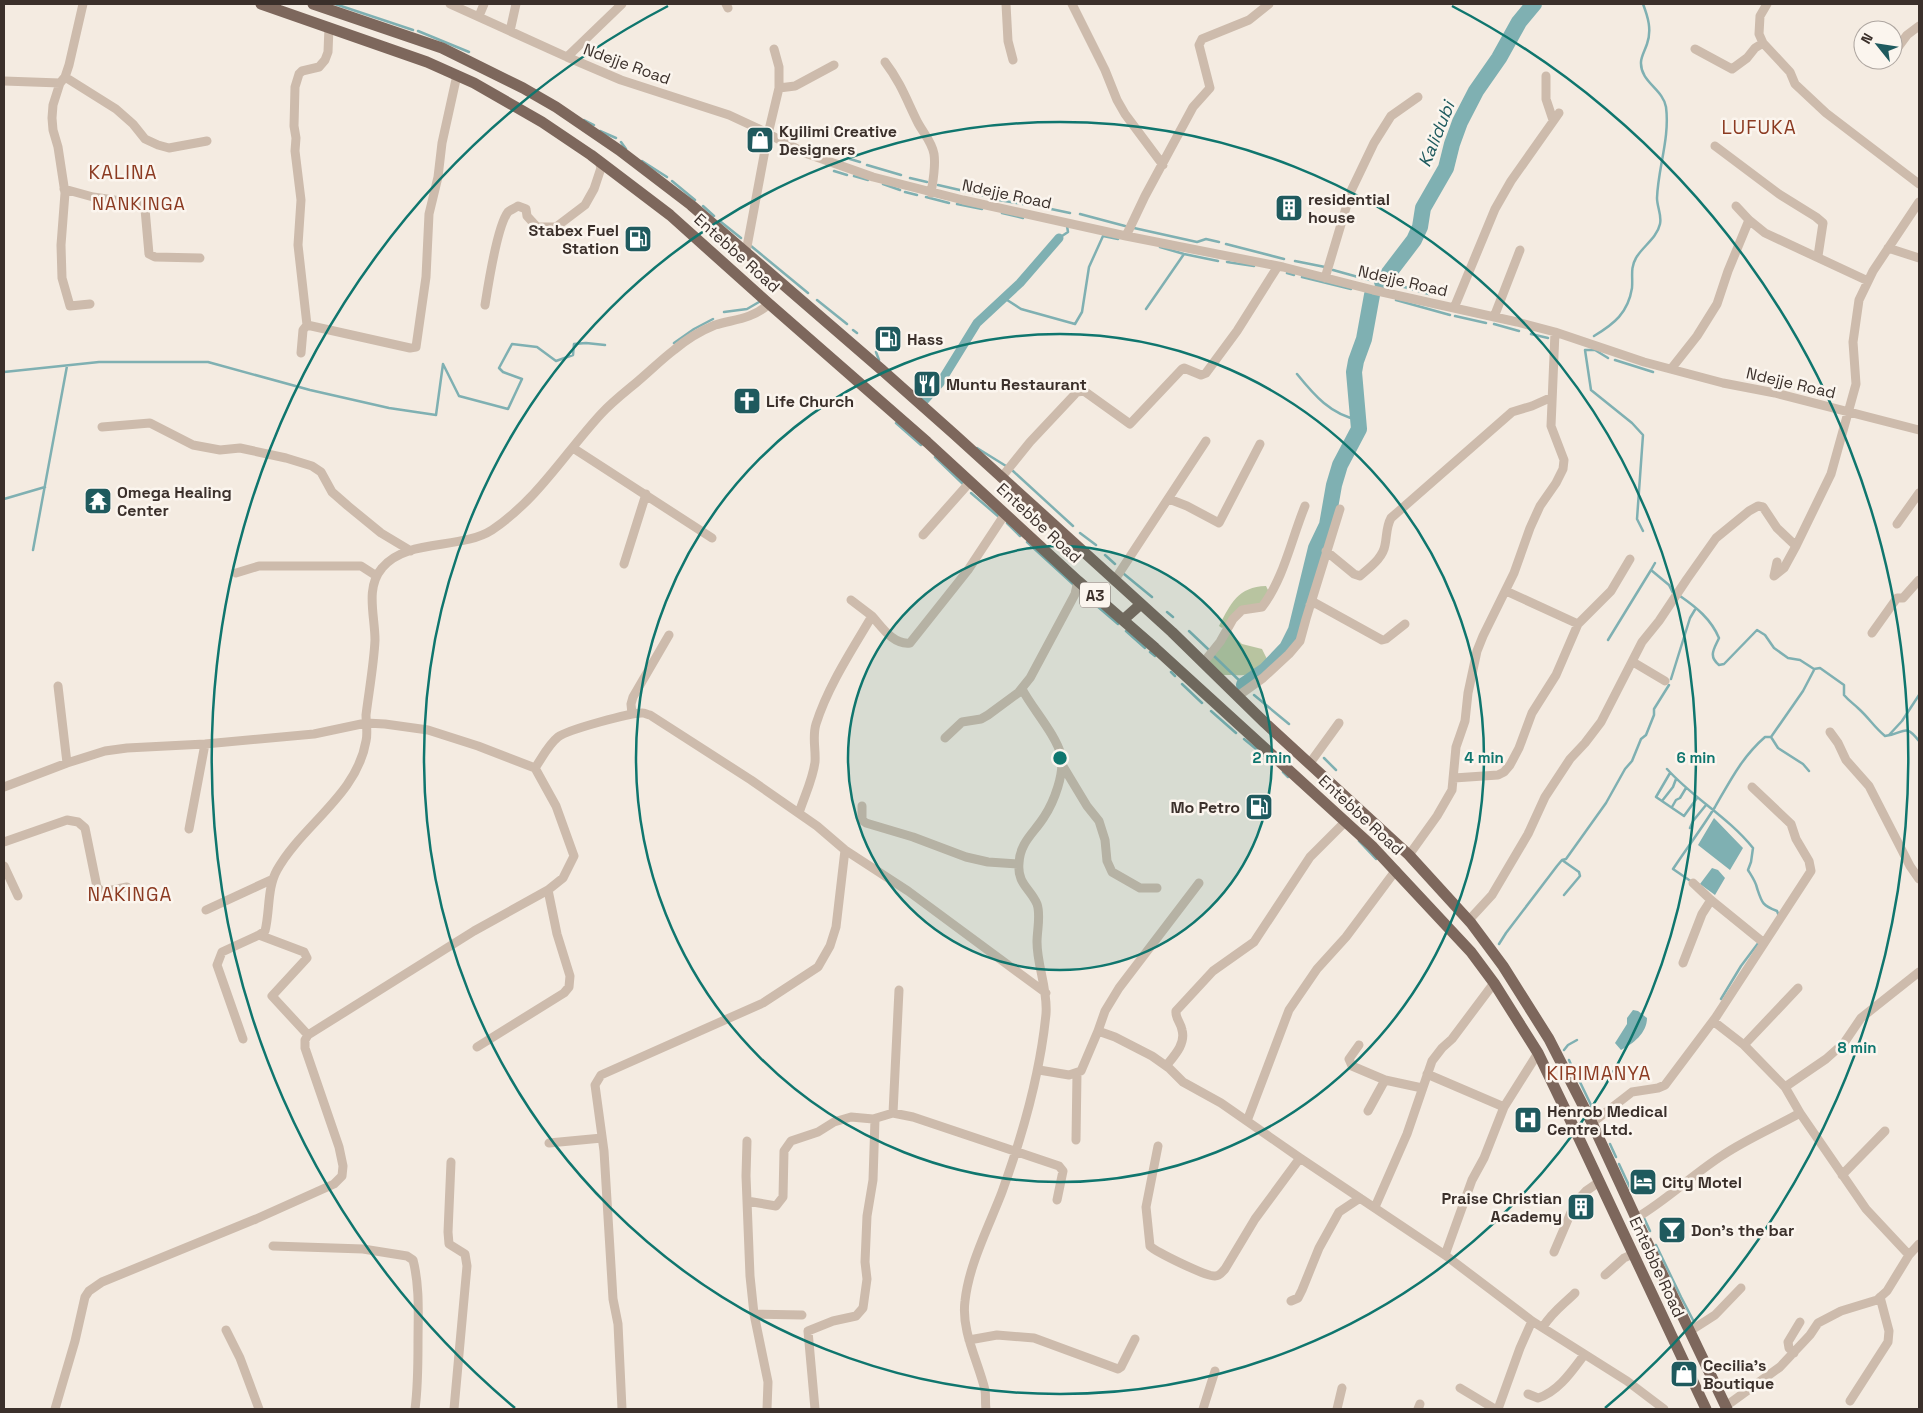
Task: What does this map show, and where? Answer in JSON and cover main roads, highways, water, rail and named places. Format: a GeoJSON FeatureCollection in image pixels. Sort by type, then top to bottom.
{"type":"FeatureCollection","features":[{"type":"Feature","properties":{"kind":"main road","name":"Entebbe Road"},"geometry":{"type":"LineString","coordinates":[[261,4],[427,62],[474,83],[542,122],[670,215],[1346,821],[1396,870],[1472,952],[1538,1053],[1706,1409]]}},
{"type":"Feature","properties":{"kind":"main road","name":"Entebbe Road"},"geometry":{"type":"LineString","coordinates":[[313,4],[442,48],[523,88],[556,107],[619,150],[691,205],[882,370],[1002,478],[1141,604],[1410,855],[1469,920],[1503,966],[1549,1039],[1592,1123],[1727,1408]]}},
{"type":"Feature","properties":{"kind":"main road"},"geometry":{"type":"LineString","coordinates":[[1123,620],[1141,604]]}},
{"type":"Feature","properties":{"kind":"water"},"geometry":{"type":"Polygon","coordinates":[[[1714,818],[1743,848],[1730,870],[1698,845],[1714,818]]]}},
{"type":"Feature","properties":{"kind":"water"},"geometry":{"type":"Polygon","coordinates":[[[1712,868],[1718,870],[1725,878],[1715,895],[1700,884],[1712,868]]]}},
{"type":"Feature","properties":{"kind":"water"},"geometry":{"type":"Polygon","coordinates":[[[1633,1010],[1638,1011],[1647,1018],[1645,1028],[1630,1045],[1621,1050],[1615,1043],[1633,1010]]]}},
{"type":"Feature","properties":{"kind":"waterway"},"geometry":{"type":"LineString","coordinates":[[335,4],[413,30]]}},
{"type":"Feature","properties":{"kind":"waterway","name":"Kalidubi"},"geometry":{"type":"LineString","coordinates":[[1382,282],[1414,240],[1420,227],[1423,208],[1446,168],[1460,122],[1476,91],[1499,58],[1519,22],[1534,4]]}},
{"type":"Feature","properties":{"kind":"waterway"},"geometry":{"type":"LineString","coordinates":[[1594,336],[1614,322],[1623,311],[1630,297],[1634,262],[1656,234],[1660,224],[1657,198],[1667,119],[1664,101],[1644,75],[1642,69],[1641,60],[1649,34],[1648,19],[1643,4]]}},
{"type":"Feature","properties":{"kind":"waterway"},"geometry":{"type":"LineString","coordinates":[[418,31],[469,52]]}},
{"type":"Feature","properties":{"kind":"waterway"},"geometry":{"type":"LineString","coordinates":[[584,120],[594,125]]}},
{"type":"Feature","properties":{"kind":"waterway"},"geometry":{"type":"LineString","coordinates":[[600,131],[616,138]]}},
{"type":"Feature","properties":{"kind":"waterway"},"geometry":{"type":"LineString","coordinates":[[621,142],[626,149]]}},
{"type":"Feature","properties":{"kind":"waterway"},"geometry":{"type":"LineString","coordinates":[[850,159],[860,162]]}},
{"type":"Feature","properties":{"kind":"waterway"},"geometry":{"type":"LineString","coordinates":[[642,161],[667,177]]}},
{"type":"Feature","properties":{"kind":"waterway"},"geometry":{"type":"LineString","coordinates":[[867,165],[901,175]]}},
{"type":"Feature","properties":{"kind":"waterway"},"geometry":{"type":"LineString","coordinates":[[834,171],[847,175]]}},
{"type":"Feature","properties":{"kind":"waterway"},"geometry":{"type":"LineString","coordinates":[[854,176],[868,180]]}},
{"type":"Feature","properties":{"kind":"waterway"},"geometry":{"type":"LineString","coordinates":[[910,178],[927,182]]}},
{"type":"Feature","properties":{"kind":"waterway"},"geometry":{"type":"LineString","coordinates":[[672,181],[695,200]]}},
{"type":"Feature","properties":{"kind":"waterway"},"geometry":{"type":"LineString","coordinates":[[883,184],[900,190]]}},
{"type":"Feature","properties":{"kind":"waterway"},"geometry":{"type":"LineString","coordinates":[[938,185],[986,196]]}},
{"type":"Feature","properties":{"kind":"waterway"},"geometry":{"type":"LineString","coordinates":[[905,192],[917,195]]}},
{"type":"Feature","properties":{"kind":"waterway"},"geometry":{"type":"LineString","coordinates":[[926,197],[949,203]]}},
{"type":"Feature","properties":{"kind":"waterway"},"geometry":{"type":"LineString","coordinates":[[993,199],[1023,204]]}},
{"type":"Feature","properties":{"kind":"waterway"},"geometry":{"type":"LineString","coordinates":[[957,204],[982,209]]}},
{"type":"Feature","properties":{"kind":"waterway"},"geometry":{"type":"LineString","coordinates":[[1032,205],[1070,213]]}},
{"type":"Feature","properties":{"kind":"waterway"},"geometry":{"type":"LineString","coordinates":[[703,206],[714,216]]}},
{"type":"Feature","properties":{"kind":"waterway"},"geometry":{"type":"LineString","coordinates":[[1002,213],[1023,218]]}},
{"type":"Feature","properties":{"kind":"waterway"},"geometry":{"type":"LineString","coordinates":[[1080,214],[1125,226]]}},
{"type":"Feature","properties":{"kind":"waterway"},"geometry":{"type":"LineString","coordinates":[[721,222],[741,238]]}},
{"type":"Feature","properties":{"kind":"waterway"},"geometry":{"type":"LineString","coordinates":[[1059,238],[1068,232],[1067,226]]}},
{"type":"Feature","properties":{"kind":"waterway"},"geometry":{"type":"LineString","coordinates":[[1134,228],[1197,242],[1206,239],[1219,242]]}},
{"type":"Feature","properties":{"kind":"waterway"},"geometry":{"type":"LineString","coordinates":[[1004,298],[1021,309],[1075,324],[1082,312],[1089,267],[1103,236],[1118,239]]}},
{"type":"Feature","properties":{"kind":"waterway"},"geometry":{"type":"LineString","coordinates":[[923,402],[940,383],[977,323],[1020,283],[1059,238]]}},
{"type":"Feature","properties":{"kind":"waterway"},"geometry":{"type":"LineString","coordinates":[[1226,244],[1284,259]]}},
{"type":"Feature","properties":{"kind":"waterway"},"geometry":{"type":"LineString","coordinates":[[751,246],[808,293]]}},
{"type":"Feature","properties":{"kind":"waterway"},"geometry":{"type":"LineString","coordinates":[[1160,247],[1218,261]]}},
{"type":"Feature","properties":{"kind":"waterway"},"geometry":{"type":"LineString","coordinates":[[1146,309],[1184,254]]}},
{"type":"Feature","properties":{"kind":"waterway"},"geometry":{"type":"LineString","coordinates":[[1295,261],[1325,267]]}},
{"type":"Feature","properties":{"kind":"waterway"},"geometry":{"type":"LineString","coordinates":[[1227,262],[1254,266]]}},
{"type":"Feature","properties":{"kind":"waterway"},"geometry":{"type":"LineString","coordinates":[[1333,270],[1358,277]]}},
{"type":"Feature","properties":{"kind":"waterway"},"geometry":{"type":"LineString","coordinates":[[1287,273],[1294,275]]}},
{"type":"Feature","properties":{"kind":"waterway"},"geometry":{"type":"LineString","coordinates":[[1302,277],[1351,289]]}},
{"type":"Feature","properties":{"kind":"waterway"},"geometry":{"type":"LineString","coordinates":[[1362,278],[1370,280]]}},
{"type":"Feature","properties":{"kind":"waterway"},"geometry":{"type":"LineString","coordinates":[[1390,283],[1429,294]]}},
{"type":"Feature","properties":{"kind":"waterway"},"geometry":{"type":"LineString","coordinates":[[1244,685],[1266,670],[1287,648],[1296,630],[1316,548],[1327,525],[1334,485],[1340,465],[1359,429],[1354,372],[1364,339],[1372,295]]}},
{"type":"Feature","properties":{"kind":"waterway"},"geometry":{"type":"LineString","coordinates":[[817,300],[847,324]]}},
{"type":"Feature","properties":{"kind":"waterway"},"geometry":{"type":"LineString","coordinates":[[1396,300],[1450,315]]}},
{"type":"Feature","properties":{"kind":"waterway"},"geometry":{"type":"LineString","coordinates":[[724,312],[747,309],[759,302]]}},
{"type":"Feature","properties":{"kind":"waterway"},"geometry":{"type":"LineString","coordinates":[[1455,316],[1486,323]]}},
{"type":"Feature","properties":{"kind":"waterway"},"geometry":{"type":"LineString","coordinates":[[674,343],[713,319]]}},
{"type":"Feature","properties":{"kind":"waterway"},"geometry":{"type":"LineString","coordinates":[[1494,324],[1519,331]]}},
{"type":"Feature","properties":{"kind":"waterway"},"geometry":{"type":"LineString","coordinates":[[853,330],[857,333]]}},
{"type":"Feature","properties":{"kind":"waterway"},"geometry":{"type":"LineString","coordinates":[[1531,334],[1548,338]]}},
{"type":"Feature","properties":{"kind":"waterway"},"geometry":{"type":"LineString","coordinates":[[4,372],[99,362],[208,362],[310,390],[389,408],[436,415],[443,364],[459,396],[508,409],[522,379],[503,372],[499,368],[512,344],[537,347],[556,361],[573,355],[574,344],[605,345]]}},
{"type":"Feature","properties":{"kind":"waterway"},"geometry":{"type":"LineString","coordinates":[[1608,358],[1595,350],[1585,350],[1591,390],[1632,423],[1643,435],[1637,519],[1643,531]]}},
{"type":"Feature","properties":{"kind":"waterway"},"geometry":{"type":"LineString","coordinates":[[876,352],[879,360]]}},
{"type":"Feature","properties":{"kind":"waterway"},"geometry":{"type":"LineString","coordinates":[[1615,360],[1653,372]]}},
{"type":"Feature","properties":{"kind":"waterway"},"geometry":{"type":"LineString","coordinates":[[33,550],[67,366]]}},
{"type":"Feature","properties":{"kind":"waterway"},"geometry":{"type":"LineString","coordinates":[[1297,374],[1332,409],[1340,414],[1359,420]]}},
{"type":"Feature","properties":{"kind":"waterway"},"geometry":{"type":"LineString","coordinates":[[896,423],[921,445]]}},
{"type":"Feature","properties":{"kind":"waterway"},"geometry":{"type":"LineString","coordinates":[[977,448],[1006,466]]}},
{"type":"Feature","properties":{"kind":"waterway"},"geometry":{"type":"LineString","coordinates":[[935,457],[963,484]]}},
{"type":"Feature","properties":{"kind":"waterway"},"geometry":{"type":"LineString","coordinates":[[1013,471],[1073,526]]}},
{"type":"Feature","properties":{"kind":"waterway"},"geometry":{"type":"LineString","coordinates":[[4,499],[45,487]]}},
{"type":"Feature","properties":{"kind":"waterway"},"geometry":{"type":"LineString","coordinates":[[971,493],[999,517]]}},
{"type":"Feature","properties":{"kind":"waterway"},"geometry":{"type":"LineString","coordinates":[[1007,523],[1020,536]]}},
{"type":"Feature","properties":{"kind":"waterway"},"geometry":{"type":"LineString","coordinates":[[1080,533],[1096,545]]}},
{"type":"Feature","properties":{"kind":"waterway"},"geometry":{"type":"LineString","coordinates":[[1027,542],[1074,585]]}},
{"type":"Feature","properties":{"kind":"waterway"},"geometry":{"type":"LineString","coordinates":[[1105,555],[1115,564]]}},
{"type":"Feature","properties":{"kind":"waterway"},"geometry":{"type":"LineString","coordinates":[[1655,563],[1651,570],[1669,585],[1673,593]]}},
{"type":"Feature","properties":{"kind":"waterway"},"geometry":{"type":"LineString","coordinates":[[1608,640],[1651,570]]}},
{"type":"Feature","properties":{"kind":"waterway"},"geometry":{"type":"LineString","coordinates":[[1124,574],[1152,597]]}},
{"type":"Feature","properties":{"kind":"waterway"},"geometry":{"type":"LineString","coordinates":[[1083,594],[1118,624]]}},
{"type":"Feature","properties":{"kind":"waterway"},"geometry":{"type":"LineString","coordinates":[[1680,596],[1702,614],[1716,631],[1719,638],[1713,655],[1719,665],[1724,664],[1757,630],[1765,635],[1774,648],[1788,658],[1800,660],[1814,669],[1820,668],[1844,685],[1844,695],[1885,736],[1907,731],[1919,741]]}},
{"type":"Feature","properties":{"kind":"waterway"},"geometry":{"type":"LineString","coordinates":[[1671,679],[1690,618],[1696,608]]}},
{"type":"Feature","properties":{"kind":"waterway"},"geometry":{"type":"LineString","coordinates":[[1167,612],[1173,617]]}},
{"type":"Feature","properties":{"kind":"waterway"},"geometry":{"type":"LineString","coordinates":[[1126,631],[1145,648]]}},
{"type":"Feature","properties":{"kind":"waterway"},"geometry":{"type":"LineString","coordinates":[[1189,631],[1209,650]]}},
{"type":"Feature","properties":{"kind":"waterway"},"geometry":{"type":"LineString","coordinates":[[1150,652],[1155,656]]}},
{"type":"Feature","properties":{"kind":"waterway"},"geometry":{"type":"LineString","coordinates":[[1214,656],[1244,685]]}},
{"type":"Feature","properties":{"kind":"waterway"},"geometry":{"type":"LineString","coordinates":[[1809,771],[1803,764],[1778,748],[1771,737],[1803,691],[1814,670]]}},
{"type":"Feature","properties":{"kind":"waterway"},"geometry":{"type":"LineString","coordinates":[[1171,672],[1175,676]]}},
{"type":"Feature","properties":{"kind":"waterway"},"geometry":{"type":"LineString","coordinates":[[1182,684],[1202,703]]}},
{"type":"Feature","properties":{"kind":"waterway"},"geometry":{"type":"LineString","coordinates":[[1499,944],[1557,866],[1562,860],[1566,859],[1606,803],[1625,769],[1632,761],[1641,739],[1646,735],[1654,715],[1654,709],[1669,685]]}},
{"type":"Feature","properties":{"kind":"waterway"},"geometry":{"type":"LineString","coordinates":[[1254,695],[1289,724]]}},
{"type":"Feature","properties":{"kind":"waterway"},"geometry":{"type":"LineString","coordinates":[[1889,735],[1902,721],[1919,695]]}},
{"type":"Feature","properties":{"kind":"waterway"},"geometry":{"type":"LineString","coordinates":[[1211,711],[1236,733]]}},
{"type":"Feature","properties":{"kind":"waterway"},"geometry":{"type":"LineString","coordinates":[[1692,882],[1673,869],[1710,815],[1743,761],[1765,737],[1771,737]]}},
{"type":"Feature","properties":{"kind":"waterway"},"geometry":{"type":"LineString","coordinates":[[1244,739],[1267,758]]}},
{"type":"Feature","properties":{"kind":"waterway"},"geometry":{"type":"LineString","coordinates":[[1324,758],[1336,770]]}},
{"type":"Feature","properties":{"kind":"waterway"},"geometry":{"type":"LineString","coordinates":[[1667,769],[1733,827],[1753,848],[1748,870],[1755,881],[1763,903],[1777,911],[1779,916]]}},
{"type":"Feature","properties":{"kind":"waterway"},"geometry":{"type":"LineString","coordinates":[[1283,772],[1288,777]]}},
{"type":"Feature","properties":{"kind":"waterway"},"geometry":{"type":"LineString","coordinates":[[1670,773],[1656,797],[1684,816],[1697,798]]}},
{"type":"Feature","properties":{"kind":"waterway"},"geometry":{"type":"LineString","coordinates":[[1662,801],[1673,787],[1676,779]]}},
{"type":"Feature","properties":{"kind":"waterway"},"geometry":{"type":"LineString","coordinates":[[1672,807],[1686,788]]}},
{"type":"Feature","properties":{"kind":"waterway"},"geometry":{"type":"LineString","coordinates":[[1690,828],[1693,821],[1706,805]]}},
{"type":"Feature","properties":{"kind":"waterway"},"geometry":{"type":"LineString","coordinates":[[1359,841],[1376,859]]}},
{"type":"Feature","properties":{"kind":"waterway"},"geometry":{"type":"LineString","coordinates":[[1562,860],[1579,872],[1580,876],[1564,895]]}},
{"type":"Feature","properties":{"kind":"waterway"},"geometry":{"type":"LineString","coordinates":[[1721,999],[1741,966],[1759,942]]}},
{"type":"Feature","properties":{"kind":"waterway"},"geometry":{"type":"LineString","coordinates":[[1564,1050],[1568,1045],[1577,1040]]}},
{"type":"Feature","properties":{"kind":"waterway"},"geometry":{"type":"LineString","coordinates":[[1569,1060],[1573,1069]]}},
{"type":"Feature","properties":{"kind":"waterway"},"geometry":{"type":"LineString","coordinates":[[1579,1080],[1591,1105]]}},
{"type":"Feature","properties":{"kind":"waterway"},"geometry":{"type":"LineString","coordinates":[[1610,1144],[1616,1157]]}},
{"type":"Feature","properties":{"kind":"waterway"},"geometry":{"type":"LineString","coordinates":[[1619,1164],[1632,1192]]}},
{"type":"Feature","properties":{"kind":"waterway"},"geometry":{"type":"LineString","coordinates":[[1644,1218],[1650,1231]]}},
{"type":"Feature","properties":{"kind":"waterway"},"geometry":{"type":"LineString","coordinates":[[1656,1245],[1693,1320]]}},
{"type":"Feature","properties":{"kind":"place","name":"Kyilimi Creative Designers"},"geometry":{"type":"Point","coordinates":[760,140]}},
{"type":"Feature","properties":{"kind":"place","name":"residential house"},"geometry":{"type":"Point","coordinates":[1289,208]}},
{"type":"Feature","properties":{"kind":"place","name":"Stabex Fuel Station"},"geometry":{"type":"Point","coordinates":[638,239]}},
{"type":"Feature","properties":{"kind":"place","name":"Hass"},"geometry":{"type":"Point","coordinates":[888,339]}},
{"type":"Feature","properties":{"kind":"place","name":"Muntu Restaurant"},"geometry":{"type":"Point","coordinates":[927,384]}},
{"type":"Feature","properties":{"kind":"place","name":"Life Church"},"geometry":{"type":"Point","coordinates":[747,401]}},
{"type":"Feature","properties":{"kind":"place","name":"Omega Healing Center"},"geometry":{"type":"Point","coordinates":[98,501]}},
{"type":"Feature","properties":{"kind":"place","name":"Mo Petro"},"geometry":{"type":"Point","coordinates":[1259,807]}},
{"type":"Feature","properties":{"kind":"place","name":"Henrob Medical Centre Ltd."},"geometry":{"type":"Point","coordinates":[1528,1120]}},
{"type":"Feature","properties":{"kind":"place","name":"City Motel"},"geometry":{"type":"Point","coordinates":[1643,1182]}},
{"type":"Feature","properties":{"kind":"place","name":"Praise Christian Academy"},"geometry":{"type":"Point","coordinates":[1581,1207]}},
{"type":"Feature","properties":{"kind":"place","name":"Don's the bar"},"geometry":{"type":"Point","coordinates":[1672,1230]}},
{"type":"Feature","properties":{"kind":"place","name":"Cecilia's Boutique"},"geometry":{"type":"Point","coordinates":[1684,1374]}},
{"type":"Feature","properties":{"kind":"district","name":"LUFUKA"},"geometry":{"type":"Point","coordinates":[1759,127]}},
{"type":"Feature","properties":{"kind":"district","name":"KALINA"},"geometry":{"type":"Point","coordinates":[123,172]}},
{"type":"Feature","properties":{"kind":"district","name":"NANKINGA"},"geometry":{"type":"Point","coordinates":[139,203]}},
{"type":"Feature","properties":{"kind":"district","name":"NAKINGA"},"geometry":{"type":"Point","coordinates":[130,894]}},
{"type":"Feature","properties":{"kind":"district","name":"KIRIMANYA"},"geometry":{"type":"Point","coordinates":[1599,1073]}}]}
